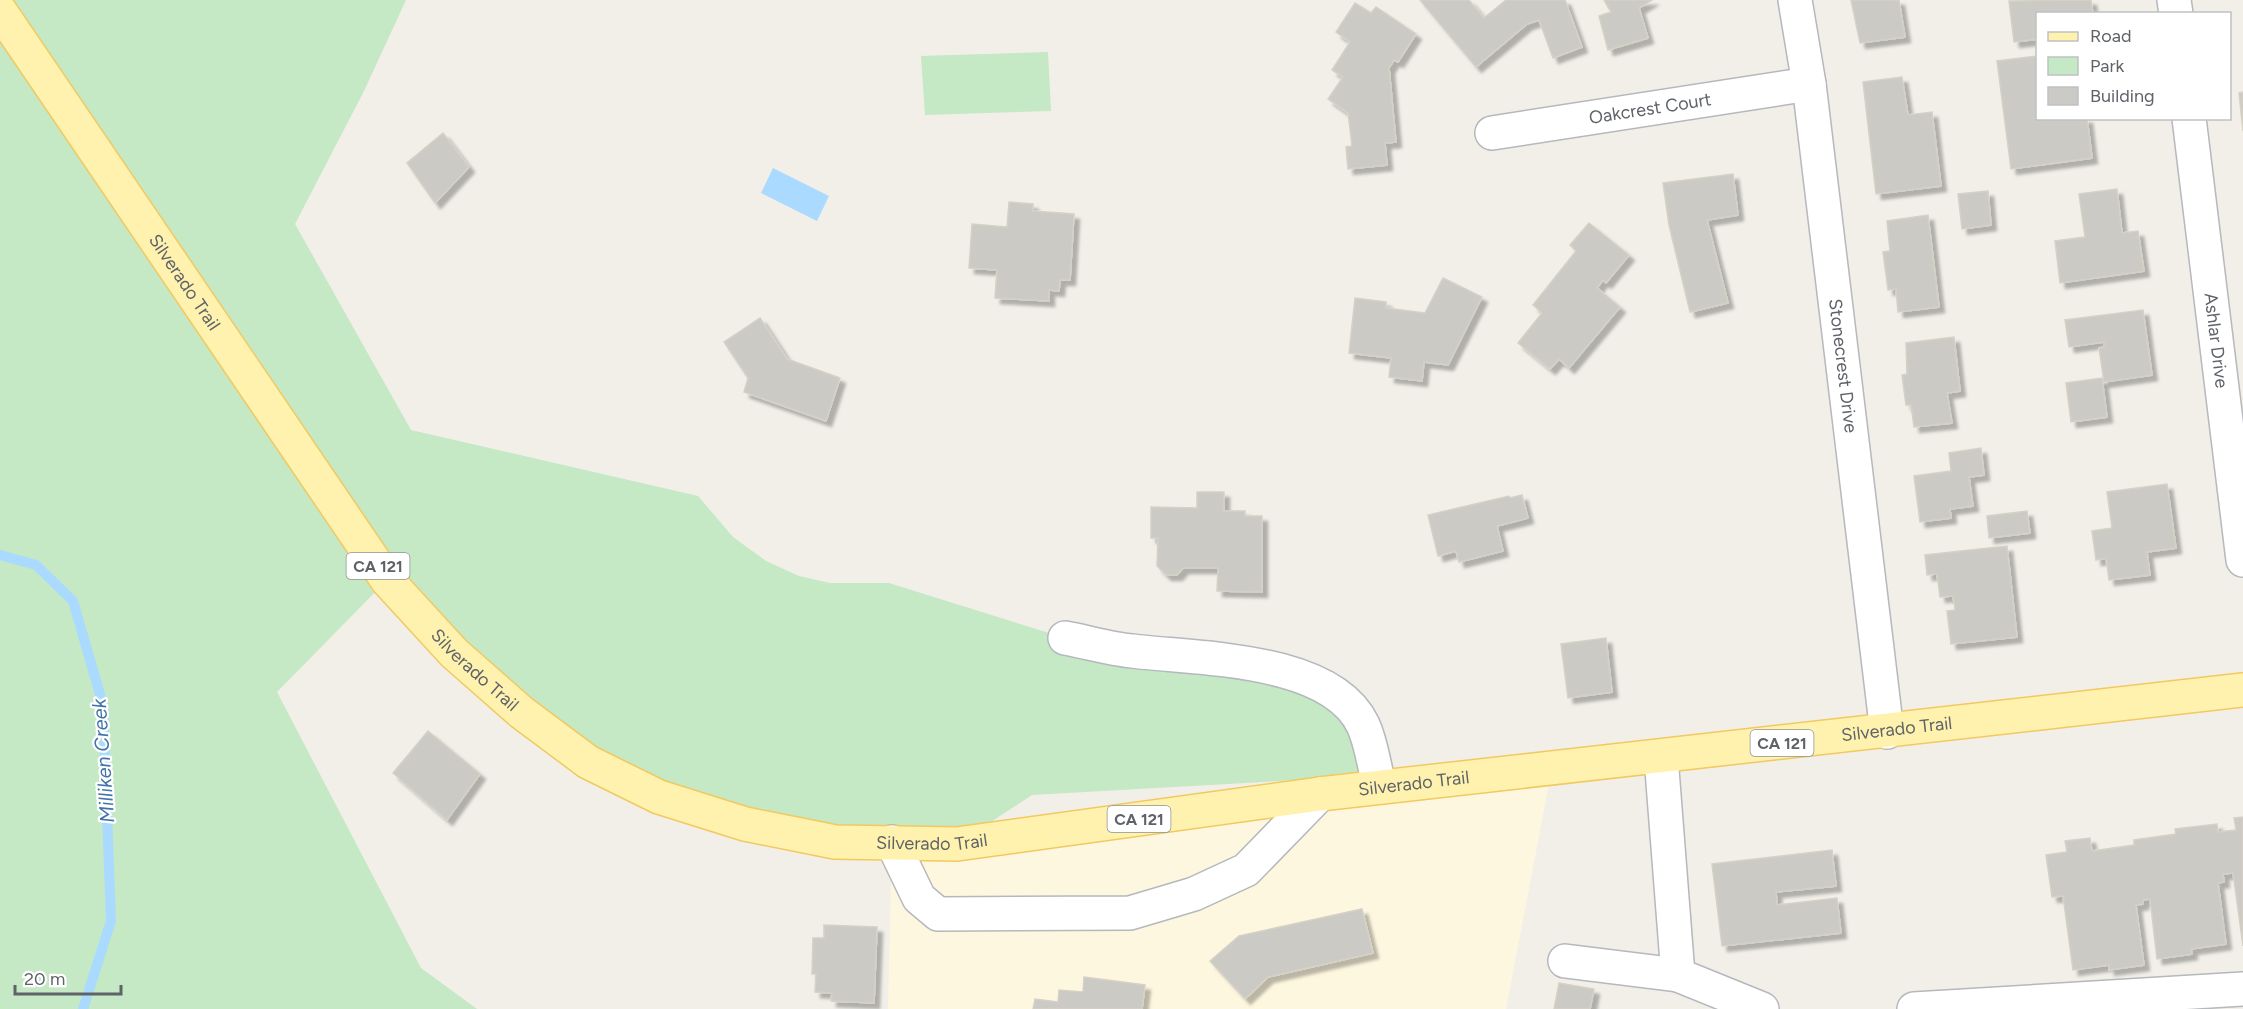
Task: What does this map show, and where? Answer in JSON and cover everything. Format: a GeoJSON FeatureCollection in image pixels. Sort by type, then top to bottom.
{"type":"FeatureCollection","features":[{"type":"Feature","properties":{"kind":"main road","name":"Silverado Trail"},"geometry":{"type":"LineString","coordinates":[[0,11],[387,580],[454,653],[520,712],[588,762],[659,797],[745,824],[835,842],[957,844],[1320,794],[1887,732],[2243,690]]}},
{"type":"Feature","properties":{"kind":"street","name":"Stonecrest Drive"},"geometry":{"type":"LineString","coordinates":[[1795,0],[1809,84],[1887,732]]}},
{"type":"Feature","properties":{"kind":"street","name":"Oakcrest Court"},"geometry":{"type":"LineString","coordinates":[[1492,133],[1809,84]]}},
{"type":"Feature","properties":{"kind":"street","name":"Ashlar Drive"},"geometry":{"type":"LineString","coordinates":[[2189,120],[2243,560]]}},
{"type":"Feature","properties":{"kind":"street"},"geometry":{"type":"LineString","coordinates":[[1065,638],[1129,651],[1292,671],[1322,686],[1344,701],[1363,725],[1380,787]]}},
{"type":"Feature","properties":{"kind":"street"},"geometry":{"type":"LineString","coordinates":[[1661,757],[1678,975]]}},
{"type":"Feature","properties":{"kind":"street"},"geometry":{"type":"LineString","coordinates":[[892,842],[919,898],[938,914],[1130,913],[1194,894],[1246,870],[1320,794]]}},
{"type":"Feature","properties":{"kind":"street"},"geometry":{"type":"LineString","coordinates":[[1565,961],[1678,975],[1762,1009]]}},
{"type":"Feature","properties":{"kind":"street"},"geometry":{"type":"LineString","coordinates":[[1914,1009],[2243,989]]}},
{"type":"Feature","properties":{"kind":"shaded area"},"geometry":{"type":"Polygon","coordinates":[[[1552,768],[1506,1009],[888,1009],[892,842],[1552,768]]]}},
{"type":"Feature","properties":{"kind":"green space"},"geometry":{"type":"Polygon","coordinates":[[[0,0],[406,0],[363,93],[295,224],[411,430],[698,496],[733,537],[766,561],[799,576],[830,583],[889,583],[1065,638],[1322,686],[1385,775],[1032,795],[957,844],[835,842],[588,762],[387,580],[277,692],[421,968],[477,1009],[0,1009],[0,0]]]}},
{"type":"Feature","properties":{"kind":"green space"},"geometry":{"type":"Polygon","coordinates":[[[1048,52],[1051,111],[925,115],[921,56],[1048,52]]]}},
{"type":"Feature","properties":{"kind":"water"},"geometry":{"type":"Polygon","coordinates":[[[773,168],[829,196],[817,221],[761,193],[773,168]]]}},
{"type":"Feature","properties":{"kind":"building"},"geometry":{"type":"Polygon","coordinates":[[[1420,0],[1469,0],[1484,18],[1506,0],[1565,0],[1582,47],[1553,58],[1539,20],[1527,24],[1476,67],[1420,0]]]}},
{"type":"Feature","properties":{"kind":"building"},"geometry":{"type":"Polygon","coordinates":[[[1604,0],[1652,0],[1639,8],[1648,38],[1608,50],[1599,16],[1611,12],[1604,0]]]}},
{"type":"Feature","properties":{"kind":"building"},"geometry":{"type":"Polygon","coordinates":[[[1851,0],[1899,0],[1905,37],[1860,43],[1851,0]]]}},
{"type":"Feature","properties":{"kind":"building"},"geometry":{"type":"Polygon","coordinates":[[[2091,0],[2093,12],[2036,12],[2036,39],[2014,42],[2009,1],[2091,0]]]}},
{"type":"Feature","properties":{"kind":"building"},"geometry":{"type":"Polygon","coordinates":[[[1355,3],[1371,13],[1376,7],[1416,34],[1398,62],[1394,60],[1389,68],[1396,142],[1385,143],[1387,165],[1348,169],[1346,147],[1352,146],[1348,113],[1328,99],[1343,77],[1332,70],[1350,42],[1336,32],[1355,3]]]}},
{"type":"Feature","properties":{"kind":"building"},"geometry":{"type":"Polygon","coordinates":[[[2036,56],[2036,120],[2087,120],[2092,158],[2011,169],[1997,61],[2036,56]]]}},
{"type":"Feature","properties":{"kind":"building"},"geometry":{"type":"Polygon","coordinates":[[[1902,77],[1908,115],[1932,112],[1941,186],[1876,194],[1863,82],[1902,77]]]}},
{"type":"Feature","properties":{"kind":"building"},"geometry":{"type":"Polygon","coordinates":[[[2243,92],[2243,131],[2239,93],[2243,92]]]}},
{"type":"Feature","properties":{"kind":"building"},"geometry":{"type":"Polygon","coordinates":[[[443,133],[469,167],[435,203],[407,163],[443,133]]]}},
{"type":"Feature","properties":{"kind":"building"},"geometry":{"type":"Polygon","coordinates":[[[1733,174],[1738,215],[1707,220],[1728,303],[1690,312],[1669,225],[1663,183],[1733,174]]]}},
{"type":"Feature","properties":{"kind":"building"},"geometry":{"type":"Polygon","coordinates":[[[2117,189],[2122,233],[2138,231],[2144,271],[2060,283],[2055,241],[2085,237],[2079,194],[2117,189]]]}},
{"type":"Feature","properties":{"kind":"building"},"geometry":{"type":"Polygon","coordinates":[[[1988,191],[1991,225],[1962,229],[1958,194],[1988,191]]]}},
{"type":"Feature","properties":{"kind":"building"},"geometry":{"type":"Polygon","coordinates":[[[1009,202],[1033,204],[1033,211],[1074,214],[1070,280],[1060,280],[1059,291],[1049,290],[1049,301],[995,298],[997,270],[969,268],[972,224],[1007,227],[1009,202]]]}},
{"type":"Feature","properties":{"kind":"building"},"geometry":{"type":"Polygon","coordinates":[[[1928,215],[1939,307],[1898,312],[1896,289],[1888,290],[1883,252],[1890,251],[1887,221],[1928,215]]]}},
{"type":"Feature","properties":{"kind":"building"},"geometry":{"type":"Polygon","coordinates":[[[1589,223],[1629,255],[1606,283],[1603,280],[1597,288],[1620,307],[1569,368],[1559,359],[1550,369],[1518,343],[1542,313],[1533,305],[1576,251],[1570,245],[1589,223]]]}},
{"type":"Feature","properties":{"kind":"building"},"geometry":{"type":"Polygon","coordinates":[[[1443,278],[1482,297],[1448,365],[1424,362],[1422,381],[1389,377],[1391,358],[1349,353],[1355,298],[1386,302],[1386,308],[1425,313],[1443,278]]]}},
{"type":"Feature","properties":{"kind":"building"},"geometry":{"type":"Polygon","coordinates":[[[2143,310],[2152,375],[2104,382],[2099,348],[2104,347],[2104,342],[2069,347],[2065,320],[2143,310]]]}},
{"type":"Feature","properties":{"kind":"building"},"geometry":{"type":"Polygon","coordinates":[[[760,318],[787,359],[840,378],[826,421],[744,392],[748,378],[724,342],[760,318]]]}},
{"type":"Feature","properties":{"kind":"building"},"geometry":{"type":"Polygon","coordinates":[[[1954,337],[1960,391],[1947,393],[1952,423],[1914,427],[1911,405],[1906,405],[1902,375],[1907,374],[1906,343],[1954,337]]]}},
{"type":"Feature","properties":{"kind":"building"},"geometry":{"type":"Polygon","coordinates":[[[2102,378],[2107,417],[2071,422],[2066,383],[2102,378]]]}},
{"type":"Feature","properties":{"kind":"building"},"geometry":{"type":"Polygon","coordinates":[[[1981,448],[1984,475],[1969,477],[1973,506],[1950,509],[1951,518],[1920,522],[1914,476],[1951,471],[1949,453],[1981,448]]]}},
{"type":"Feature","properties":{"kind":"building"},"geometry":{"type":"Polygon","coordinates":[[[2167,484],[2176,548],[2147,552],[2150,575],[2109,580],[2106,558],[2096,560],[2092,531],[2112,528],[2107,492],[2167,484]]]}},
{"type":"Feature","properties":{"kind":"building"},"geometry":{"type":"Polygon","coordinates":[[[1197,492],[1224,492],[1224,511],[1245,511],[1245,516],[1262,516],[1262,592],[1217,591],[1218,568],[1183,568],[1177,575],[1166,575],[1157,566],[1158,538],[1151,538],[1151,507],[1197,508],[1197,492]]]}},
{"type":"Feature","properties":{"kind":"building"},"geometry":{"type":"Polygon","coordinates":[[[1522,495],[1528,518],[1497,526],[1503,551],[1459,562],[1456,551],[1438,556],[1428,515],[1522,495]]]}},
{"type":"Feature","properties":{"kind":"building"},"geometry":{"type":"Polygon","coordinates":[[[2027,511],[2030,533],[1989,538],[1987,516],[2027,511]]]}},
{"type":"Feature","properties":{"kind":"building"},"geometry":{"type":"Polygon","coordinates":[[[2007,546],[2017,637],[1951,644],[1947,611],[1955,610],[1953,596],[1940,597],[1937,574],[1927,575],[1925,555],[2007,546]]]}},
{"type":"Feature","properties":{"kind":"building"},"geometry":{"type":"Polygon","coordinates":[[[1606,638],[1612,692],[1568,698],[1561,644],[1606,638]]]}},
{"type":"Feature","properties":{"kind":"building"},"geometry":{"type":"Polygon","coordinates":[[[428,731],[480,774],[447,820],[393,773],[428,731]]]}},
{"type":"Feature","properties":{"kind":"building"},"geometry":{"type":"Polygon","coordinates":[[[2243,817],[2243,946],[2233,873],[2223,874],[2224,882],[2218,883],[2226,944],[2191,949],[2192,954],[2157,959],[2150,899],[2143,900],[2143,904],[2136,905],[2144,965],[2109,970],[2109,965],[2073,970],[2063,896],[2052,897],[2046,855],[2067,852],[2065,841],[2090,838],[2092,851],[2134,845],[2134,840],[2176,834],[2175,829],[2217,824],[2218,832],[2236,830],[2234,818],[2243,817]]]}},
{"type":"Feature","properties":{"kind":"building"},"geometry":{"type":"Polygon","coordinates":[[[1832,850],[1836,886],[1776,892],[1777,905],[1837,898],[1841,933],[1722,946],[1712,864],[1832,850]]]}},
{"type":"Feature","properties":{"kind":"building"},"geometry":{"type":"Polygon","coordinates":[[[1362,909],[1373,953],[1268,977],[1245,999],[1210,961],[1239,936],[1362,909]]]}},
{"type":"Feature","properties":{"kind":"building"},"geometry":{"type":"Polygon","coordinates":[[[824,925],[877,927],[874,1003],[831,1001],[832,993],[815,992],[816,974],[812,974],[813,938],[824,938],[824,925]]]}},
{"type":"Feature","properties":{"kind":"building"},"geometry":{"type":"Polygon","coordinates":[[[1084,977],[1145,985],[1142,1009],[1033,1009],[1035,999],[1058,1002],[1059,990],[1083,992],[1084,977]]]}},
{"type":"Feature","properties":{"kind":"building"},"geometry":{"type":"Polygon","coordinates":[[[1559,983],[1594,989],[1590,1009],[1554,1009],[1559,983]]]}},
{"type":"Feature","properties":{"kind":"waterway","name":"Milliken Creek"},"geometry":{"type":"LineString","coordinates":[[0,555],[36,565],[73,601],[103,705],[111,921],[83,1009]]}}]}
